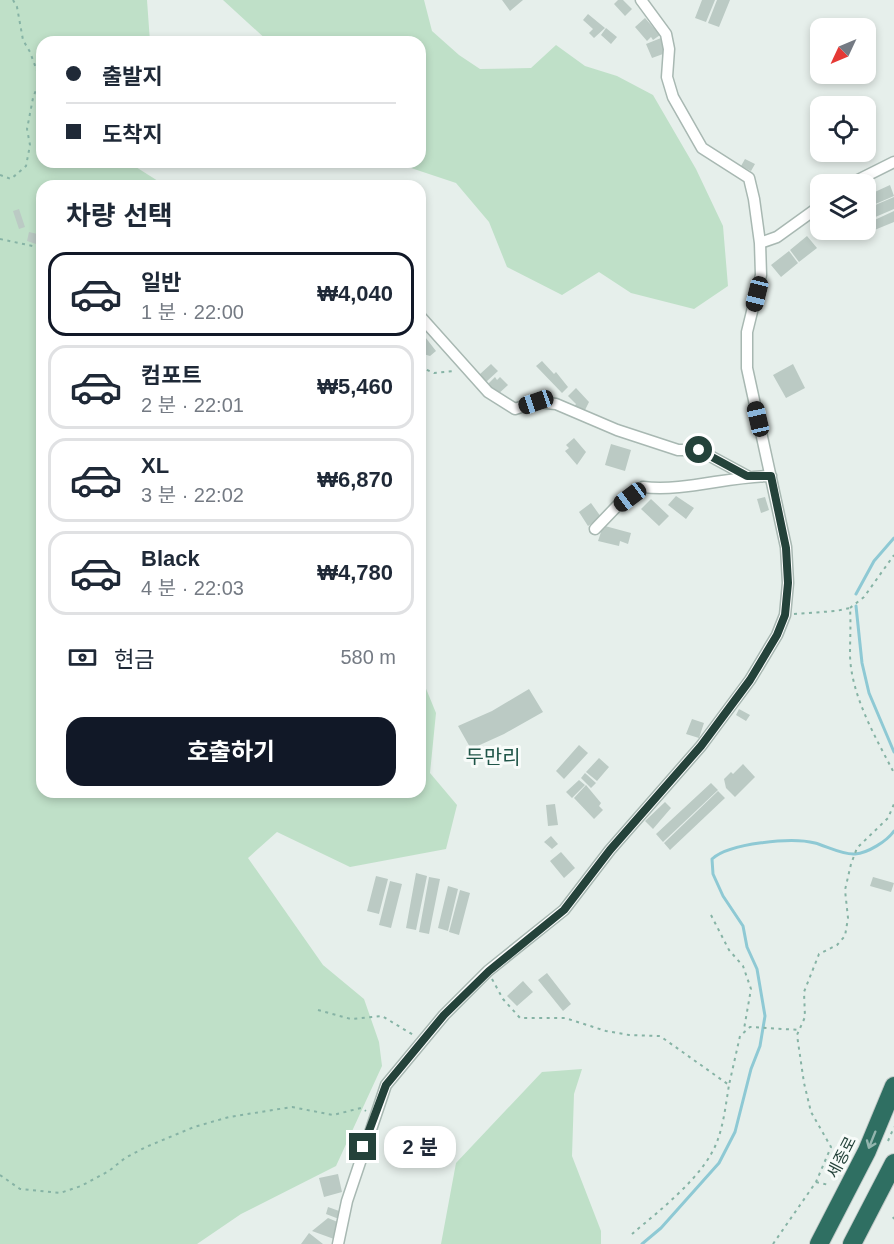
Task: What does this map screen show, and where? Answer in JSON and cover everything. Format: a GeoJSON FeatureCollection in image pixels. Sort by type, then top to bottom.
{"type":"FeatureCollection","features":[{"type":"Feature","properties":{"kind":"highway","name":"세종로"},"geometry":{"type":"LineString","coordinates":[[819,1244],[867,1151],[894,1086]]}},
{"type":"Feature","properties":{"kind":"highway"},"geometry":{"type":"LineString","coordinates":[[852,1244],[894,1162]]}},
{"type":"Feature","properties":{"kind":"street"},"geometry":{"type":"LineString","coordinates":[[338,1244],[347,1201],[386,1085],[444,1015],[489,971],[564,910],[610,850],[701,746],[750,680],[777,635],[785,615],[788,583],[786,548],[747,368],[747,332],[762,275],[754,199],[749,178],[702,148],[674,97],[667,77],[669,49],[666,34],[641,0]]}},
{"type":"Feature","properties":{"kind":"street"},"geometry":{"type":"LineString","coordinates":[[870,174],[894,162]]}},
{"type":"Feature","properties":{"kind":"street"},"geometry":{"type":"LineString","coordinates":[[760,243],[777,237],[810,213]]}},
{"type":"Feature","properties":{"kind":"street"},"geometry":{"type":"LineString","coordinates":[[426,323],[488,392],[515,409],[536,402],[556,404],[617,430],[678,450],[699,450],[747,476]]}},
{"type":"Feature","properties":{"kind":"street"},"geometry":{"type":"LineString","coordinates":[[595,529],[618,505],[643,487],[661,489],[747,476],[771,476]]}},
{"type":"Feature","properties":{"kind":"path"},"geometry":{"type":"LineString","coordinates":[[13,0],[17,7],[23,40],[36,68]]}},
{"type":"Feature","properties":{"kind":"path"},"geometry":{"type":"LineString","coordinates":[[0,175],[11,179],[26,166],[30,145],[27,129],[36,90]]}},
{"type":"Feature","properties":{"kind":"path"},"geometry":{"type":"LineString","coordinates":[[0,239],[36,247]]}},
{"type":"Feature","properties":{"kind":"path"},"geometry":{"type":"LineString","coordinates":[[426,370],[442,373],[466,367]]}},
{"type":"Feature","properties":{"kind":"path"},"geometry":{"type":"LineString","coordinates":[[785,615],[836,612],[850,608],[864,597],[894,555]]}},
{"type":"Feature","properties":{"kind":"path"},"geometry":{"type":"LineString","coordinates":[[850,608],[852,630],[850,656],[855,685],[872,731],[894,773]]}},
{"type":"Feature","properties":{"kind":"path"},"geometry":{"type":"LineString","coordinates":[[773,1244],[816,1182],[831,1147],[811,1112],[804,1083],[797,1035],[805,1017],[804,992],[819,954],[837,945],[845,936],[848,918],[845,890],[857,848],[888,818],[894,804]]}},
{"type":"Feature","properties":{"kind":"path"},"geometry":{"type":"LineString","coordinates":[[632,1234],[685,1186],[708,1159],[718,1141],[751,989],[743,966],[729,950],[711,915]]}},
{"type":"Feature","properties":{"kind":"path"},"geometry":{"type":"LineString","coordinates":[[489,971],[503,999],[520,1018],[565,1017],[614,1032],[660,1036],[729,1085]]}},
{"type":"Feature","properties":{"kind":"path"},"geometry":{"type":"LineString","coordinates":[[318,1010],[351,1019],[382,1016],[423,1041]]}},
{"type":"Feature","properties":{"kind":"path"},"geometry":{"type":"LineString","coordinates":[[744,1029],[776,1027],[800,1030]]}},
{"type":"Feature","properties":{"kind":"path"},"geometry":{"type":"LineString","coordinates":[[0,1175],[20,1189],[60,1193],[81,1186],[146,1147],[194,1127],[229,1117],[292,1107],[333,1115],[361,1108],[374,1116]]}},
{"type":"Feature","properties":{"kind":"path"},"geometry":{"type":"LineString","coordinates":[[816,1182],[829,1185]]}},
{"type":"Feature","properties":{"kind":"green space"},"geometry":{"type":"Polygon","coordinates":[[[0,0],[147,0],[150,36],[36,36],[36,168],[137,168],[156,180],[36,180],[36,798],[426,798],[426,689],[436,713],[430,773],[457,805],[446,849],[350,867],[277,832],[248,858],[323,965],[364,999],[379,1042],[382,1066],[336,1166],[241,1214],[197,1244],[0,1244],[0,0]]]}},
{"type":"Feature","properties":{"kind":"green space"},"geometry":{"type":"Polygon","coordinates":[[[223,0],[424,0],[432,31],[459,55],[480,69],[531,68],[556,45],[585,66],[617,76],[653,95],[696,169],[723,226],[728,286],[694,309],[631,293],[599,272],[562,295],[507,267],[489,222],[456,183],[411,168],[426,168],[426,36],[262,36],[223,0]]]}},
{"type":"Feature","properties":{"kind":"green space"},"geometry":{"type":"Polygon","coordinates":[[[582,1069],[574,1094],[572,1156],[601,1231],[601,1244],[441,1244],[456,1163],[542,1072],[582,1069]]]}},
{"type":"Feature","properties":{"kind":"building"},"geometry":{"type":"Polygon","coordinates":[[[502,0],[523,0],[510,11],[502,0]]]}},
{"type":"Feature","properties":{"kind":"building"},"geometry":{"type":"Polygon","coordinates":[[[618,0],[623,0],[632,9],[625,16],[614,4],[618,0]]]}},
{"type":"Feature","properties":{"kind":"building"},"geometry":{"type":"Polygon","coordinates":[[[702,0],[715,0],[706,22],[695,18],[702,0]]]}},
{"type":"Feature","properties":{"kind":"building"},"geometry":{"type":"Polygon","coordinates":[[[717,0],[730,0],[719,27],[708,23],[717,0]]]}},
{"type":"Feature","properties":{"kind":"building"},"geometry":{"type":"Polygon","coordinates":[[[588,14],[605,28],[594,38],[589,33],[593,29],[583,20],[588,14]]]}},
{"type":"Feature","properties":{"kind":"building"},"geometry":{"type":"Polygon","coordinates":[[[645,18],[660,35],[653,40],[651,37],[647,41],[635,27],[645,18]]]}},
{"type":"Feature","properties":{"kind":"building"},"geometry":{"type":"Polygon","coordinates":[[[606,28],[617,37],[611,44],[601,35],[606,28]]]}},
{"type":"Feature","properties":{"kind":"building"},"geometry":{"type":"Polygon","coordinates":[[[661,38],[665,47],[663,54],[652,58],[646,44],[661,38]]]}},
{"type":"Feature","properties":{"kind":"building"},"geometry":{"type":"Polygon","coordinates":[[[745,159],[755,164],[751,171],[741,166],[745,159]]]}},
{"type":"Feature","properties":{"kind":"building"},"geometry":{"type":"Polygon","coordinates":[[[890,185],[894,196],[876,204],[876,191],[890,185]]]}},
{"type":"Feature","properties":{"kind":"building"},"geometry":{"type":"Polygon","coordinates":[[[894,197],[894,209],[876,217],[876,205],[894,197]]]}},
{"type":"Feature","properties":{"kind":"building"},"geometry":{"type":"Polygon","coordinates":[[[19,209],[25,227],[19,229],[13,211],[19,209]]]}},
{"type":"Feature","properties":{"kind":"building"},"geometry":{"type":"Polygon","coordinates":[[[894,211],[894,222],[876,229],[876,219],[894,211]]]}},
{"type":"Feature","properties":{"kind":"building"},"geometry":{"type":"Polygon","coordinates":[[[29,232],[36,234],[36,244],[27,241],[29,232]]]}},
{"type":"Feature","properties":{"kind":"building"},"geometry":{"type":"Polygon","coordinates":[[[807,236],[817,248],[799,262],[790,250],[807,236]]]}},
{"type":"Feature","properties":{"kind":"building"},"geometry":{"type":"Polygon","coordinates":[[[789,251],[798,263],[781,277],[771,265],[789,251]]]}},
{"type":"Feature","properties":{"kind":"building"},"geometry":{"type":"Polygon","coordinates":[[[426,338],[436,351],[430,356],[426,355],[426,338]]]}},
{"type":"Feature","properties":{"kind":"building"},"geometry":{"type":"Polygon","coordinates":[[[542,361],[554,374],[556,372],[568,387],[562,393],[536,366],[542,361]]]}},
{"type":"Feature","properties":{"kind":"building"},"geometry":{"type":"Polygon","coordinates":[[[491,364],[498,371],[486,382],[479,375],[491,364]]]}},
{"type":"Feature","properties":{"kind":"building"},"geometry":{"type":"Polygon","coordinates":[[[793,364],[805,388],[786,398],[773,375],[793,364]]]}},
{"type":"Feature","properties":{"kind":"building"},"geometry":{"type":"Polygon","coordinates":[[[495,377],[497,380],[500,377],[508,385],[496,396],[487,385],[495,377]]]}},
{"type":"Feature","properties":{"kind":"building"},"geometry":{"type":"Polygon","coordinates":[[[576,388],[589,402],[584,412],[574,407],[576,404],[568,396],[576,388]]]}},
{"type":"Feature","properties":{"kind":"building"},"geometry":{"type":"Polygon","coordinates":[[[574,438],[586,452],[577,465],[565,451],[569,448],[566,445],[574,438]]]}},
{"type":"Feature","properties":{"kind":"building"},"geometry":{"type":"Polygon","coordinates":[[[611,444],[631,450],[625,471],[605,465],[611,444]]]}},
{"type":"Feature","properties":{"kind":"building"},"geometry":{"type":"Polygon","coordinates":[[[676,496],[694,508],[686,519],[668,505],[676,496]]]}},
{"type":"Feature","properties":{"kind":"building"},"geometry":{"type":"Polygon","coordinates":[[[765,497],[769,510],[761,513],[757,499],[765,497]]]}},
{"type":"Feature","properties":{"kind":"building"},"geometry":{"type":"Polygon","coordinates":[[[651,499],[669,516],[659,526],[641,509],[651,499]]]}},
{"type":"Feature","properties":{"kind":"building"},"geometry":{"type":"Polygon","coordinates":[[[591,503],[601,517],[588,526],[579,512],[591,503]]]}},
{"type":"Feature","properties":{"kind":"building"},"geometry":{"type":"Polygon","coordinates":[[[605,526],[631,533],[628,544],[620,541],[619,546],[598,541],[605,526]]]}},
{"type":"Feature","properties":{"kind":"building"},"geometry":{"type":"Polygon","coordinates":[[[529,689],[543,712],[471,749],[458,726],[492,711],[529,689]]]}},
{"type":"Feature","properties":{"kind":"building"},"geometry":{"type":"Polygon","coordinates":[[[739,709],[750,715],[746,721],[736,715],[739,709]]]}},
{"type":"Feature","properties":{"kind":"building"},"geometry":{"type":"Polygon","coordinates":[[[692,719],[704,723],[699,738],[686,734],[692,719]]]}},
{"type":"Feature","properties":{"kind":"building"},"geometry":{"type":"Polygon","coordinates":[[[579,745],[588,753],[564,779],[556,771],[579,745]]]}},
{"type":"Feature","properties":{"kind":"building"},"geometry":{"type":"Polygon","coordinates":[[[599,758],[609,767],[597,781],[586,772],[599,758]]]}},
{"type":"Feature","properties":{"kind":"building"},"geometry":{"type":"Polygon","coordinates":[[[743,764],[755,777],[735,797],[726,788],[724,779],[743,764]]]}},
{"type":"Feature","properties":{"kind":"building"},"geometry":{"type":"Polygon","coordinates":[[[585,773],[596,783],[591,788],[581,778],[585,773]]]}},
{"type":"Feature","properties":{"kind":"building"},"geometry":{"type":"Polygon","coordinates":[[[579,780],[585,785],[572,798],[566,792],[579,780]]]}},
{"type":"Feature","properties":{"kind":"building"},"geometry":{"type":"Polygon","coordinates":[[[711,783],[718,790],[663,842],[656,834],[711,783]]]}},
{"type":"Feature","properties":{"kind":"building"},"geometry":{"type":"Polygon","coordinates":[[[586,785],[601,803],[599,806],[603,810],[594,819],[574,798],[586,785]]]}},
{"type":"Feature","properties":{"kind":"building"},"geometry":{"type":"Polygon","coordinates":[[[718,791],[725,798],[670,850],[664,843],[718,791]]]}},
{"type":"Feature","properties":{"kind":"building"},"geometry":{"type":"Polygon","coordinates":[[[665,802],[671,808],[653,829],[645,821],[665,802]]]}},
{"type":"Feature","properties":{"kind":"building"},"geometry":{"type":"Polygon","coordinates":[[[555,804],[558,825],[548,826],[546,805],[555,804]]]}},
{"type":"Feature","properties":{"kind":"building"},"geometry":{"type":"Polygon","coordinates":[[[551,836],[558,844],[552,849],[544,842],[551,836]]]}},
{"type":"Feature","properties":{"kind":"building"},"geometry":{"type":"Polygon","coordinates":[[[561,852],[575,868],[564,878],[550,861],[561,852]]]}},
{"type":"Feature","properties":{"kind":"building"},"geometry":{"type":"Polygon","coordinates":[[[416,873],[427,876],[416,930],[406,928],[416,873]]]}},
{"type":"Feature","properties":{"kind":"building"},"geometry":{"type":"Polygon","coordinates":[[[376,876],[388,879],[379,914],[367,911],[376,876]]]}},
{"type":"Feature","properties":{"kind":"building"},"geometry":{"type":"Polygon","coordinates":[[[429,877],[440,879],[429,934],[419,932],[429,877]]]}},
{"type":"Feature","properties":{"kind":"building"},"geometry":{"type":"Polygon","coordinates":[[[873,877],[894,883],[891,892],[870,886],[873,877]]]}},
{"type":"Feature","properties":{"kind":"building"},"geometry":{"type":"Polygon","coordinates":[[[390,881],[402,884],[391,928],[379,925],[390,881]]]}},
{"type":"Feature","properties":{"kind":"building"},"geometry":{"type":"Polygon","coordinates":[[[448,886],[458,889],[448,931],[438,928],[448,886]]]}},
{"type":"Feature","properties":{"kind":"building"},"geometry":{"type":"Polygon","coordinates":[[[460,890],[470,893],[459,935],[449,932],[460,890]]]}},
{"type":"Feature","properties":{"kind":"building"},"geometry":{"type":"Polygon","coordinates":[[[547,973],[571,1004],[563,1011],[538,980],[547,973]]]}},
{"type":"Feature","properties":{"kind":"building"},"geometry":{"type":"Polygon","coordinates":[[[523,981],[533,992],[517,1006],[507,996],[523,981]]]}},
{"type":"Feature","properties":{"kind":"building"},"geometry":{"type":"Polygon","coordinates":[[[338,1174],[342,1192],[324,1197],[319,1178],[338,1174]]]}},
{"type":"Feature","properties":{"kind":"building"},"geometry":{"type":"Polygon","coordinates":[[[328,1207],[342,1212],[339,1219],[326,1214],[328,1207]]]}},
{"type":"Feature","properties":{"kind":"building"},"geometry":{"type":"Polygon","coordinates":[[[328,1218],[340,1223],[334,1239],[312,1231],[328,1218]]]}},
{"type":"Feature","properties":{"kind":"building"},"geometry":{"type":"Polygon","coordinates":[[[309,1233],[323,1244],[301,1244],[309,1233]]]}},
{"type":"Feature","properties":{"kind":"waterway"},"geometry":{"type":"LineString","coordinates":[[856,594],[874,561],[894,538]]}},
{"type":"Feature","properties":{"kind":"waterway"},"geometry":{"type":"LineString","coordinates":[[856,606],[862,663],[869,693],[894,752]]}},
{"type":"Feature","properties":{"kind":"waterway"},"geometry":{"type":"LineString","coordinates":[[642,1244],[661,1228],[719,1163],[735,1132],[751,1069],[760,1046],[765,1016],[757,969],[747,947],[743,926],[723,896],[713,874],[712,859],[720,853],[746,845],[777,841],[805,841],[855,854],[877,846],[894,831]]}},
{"type":"Feature","properties":{"kind":"district","name":"두만리"},"geometry":{"type":"Point","coordinates":[493,757]}},
{"type":"Feature","properties":{"kind":"route"},"geometry":{"type":"LineString","coordinates":[[363,1147],[386,1085],[444,1015],[489,971],[564,910],[610,850],[701,746],[750,680],[777,635],[785,615],[788,583],[786,548],[771,476],[747,476],[699,450]]}}]}
